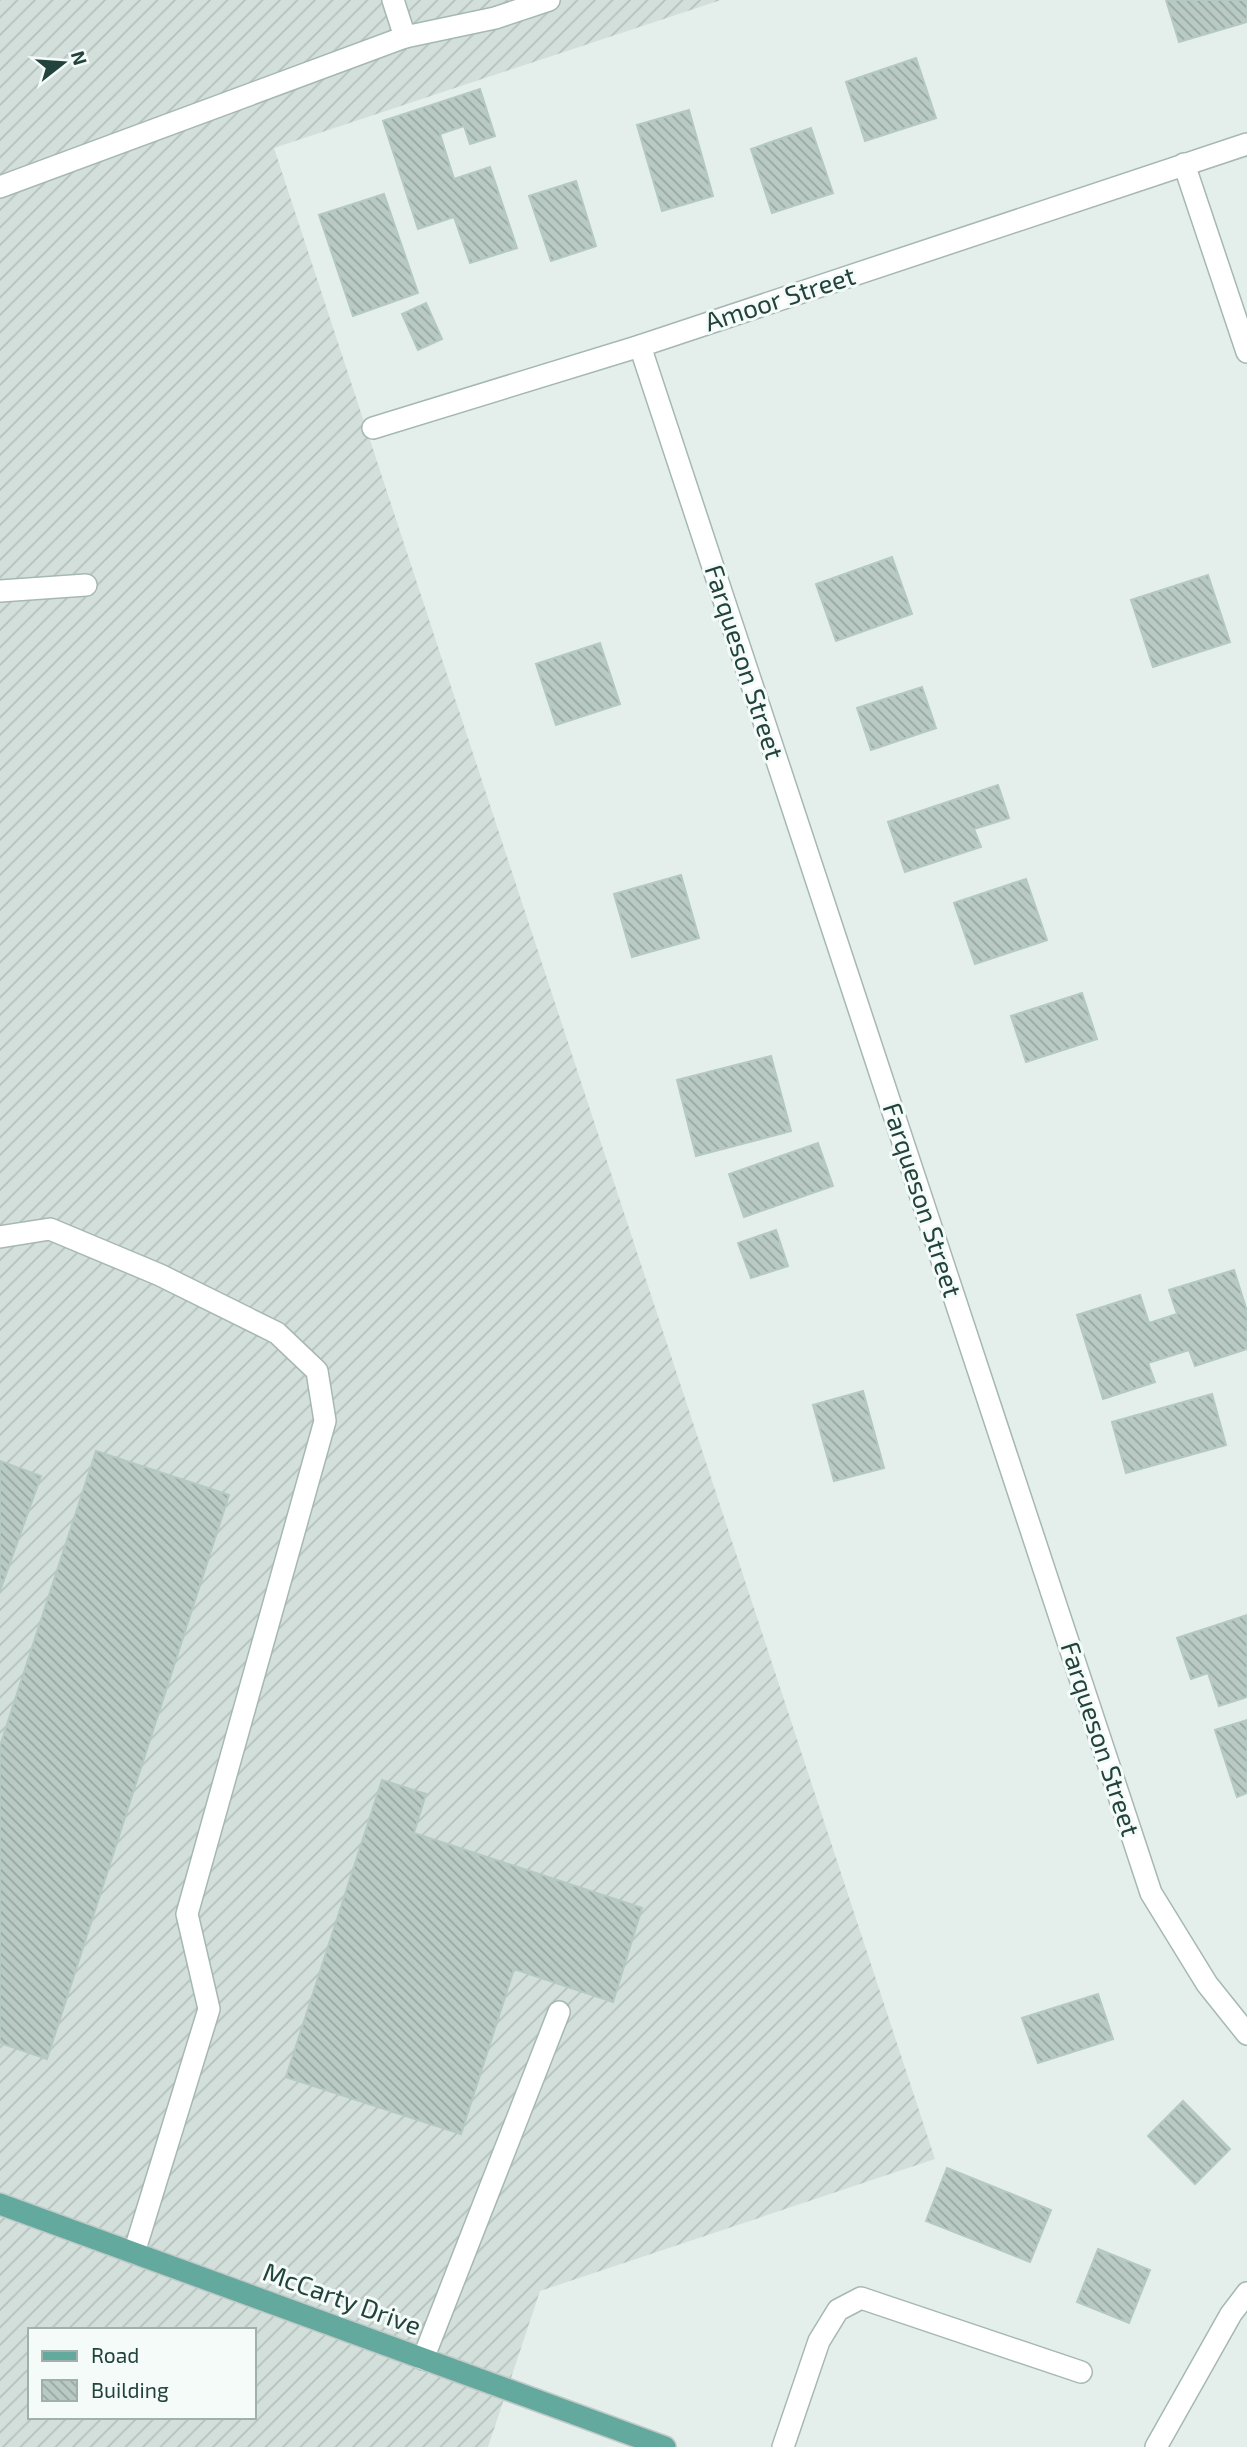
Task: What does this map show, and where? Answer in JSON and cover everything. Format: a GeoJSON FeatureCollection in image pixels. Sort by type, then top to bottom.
{"type":"FeatureCollection","features":[{"type":"Feature","properties":{"kind":"main road","name":"McCarty Drive"},"geometry":{"type":"LineString","coordinates":[[0,2204],[665,2447]]}},
{"type":"Feature","properties":{"kind":"street"},"geometry":{"type":"LineString","coordinates":[[393,0],[405,37]]}},
{"type":"Feature","properties":{"kind":"street"},"geometry":{"type":"LineString","coordinates":[[0,187],[405,37],[495,18],[550,0]]}},
{"type":"Feature","properties":{"kind":"street","name":"Amoor Street"},"geometry":{"type":"LineString","coordinates":[[373,428],[640,346],[1247,144]]}},
{"type":"Feature","properties":{"kind":"street"},"geometry":{"type":"LineString","coordinates":[[1184,164],[1247,352]]}},
{"type":"Feature","properties":{"kind":"street","name":"Farqueson Street"},"geometry":{"type":"LineString","coordinates":[[640,346],[1152,1893],[1207,1984],[1247,2034]]}},
{"type":"Feature","properties":{"kind":"street"},"geometry":{"type":"LineString","coordinates":[[0,591],[86,585]]}},
{"type":"Feature","properties":{"kind":"street"},"geometry":{"type":"LineString","coordinates":[[0,1237],[50,1229],[160,1275],[277,1333],[317,1371],[325,1421],[187,1914],[209,2009],[134,2253]]}},
{"type":"Feature","properties":{"kind":"street"},"geometry":{"type":"LineString","coordinates":[[423,2359],[559,2012]]}},
{"type":"Feature","properties":{"kind":"street"},"geometry":{"type":"LineString","coordinates":[[1156,2447],[1231,2314],[1247,2293]]}},
{"type":"Feature","properties":{"kind":"street"},"geometry":{"type":"LineString","coordinates":[[783,2447],[819,2341],[838,2310],[860,2298],[1081,2372]]}},
{"type":"Feature","properties":{"kind":"shaded area"},"geometry":{"type":"Polygon","coordinates":[[[0,0],[721,0],[274,148],[935,2159],[540,2291],[488,2447],[0,2447],[0,0]]]}},
{"type":"Feature","properties":{"kind":"building"},"geometry":{"type":"Polygon","coordinates":[[[1166,0],[1247,0],[1247,22],[1179,42],[1166,0]]]}},
{"type":"Feature","properties":{"kind":"building"},"geometry":{"type":"Polygon","coordinates":[[[916,58],[936,118],[865,141],[846,82],[916,58]]]}},
{"type":"Feature","properties":{"kind":"building"},"geometry":{"type":"Polygon","coordinates":[[[480,89],[495,136],[470,144],[464,126],[440,134],[454,179],[490,167],[517,248],[470,263],[454,217],[418,229],[383,121],[480,89]]]}},
{"type":"Feature","properties":{"kind":"building"},"geometry":{"type":"Polygon","coordinates":[[[689,110],[713,196],[662,211],[637,125],[689,110]]]}},
{"type":"Feature","properties":{"kind":"building"},"geometry":{"type":"Polygon","coordinates":[[[811,128],[833,193],[772,213],[751,149],[811,128]]]}},
{"type":"Feature","properties":{"kind":"building"},"geometry":{"type":"Polygon","coordinates":[[[576,181],[596,246],[551,261],[529,196],[576,181]]]}},
{"type":"Feature","properties":{"kind":"building"},"geometry":{"type":"Polygon","coordinates":[[[384,194],[418,293],[353,316],[319,215],[384,194]]]}},
{"type":"Feature","properties":{"kind":"building"},"geometry":{"type":"Polygon","coordinates":[[[426,303],[442,339],[418,350],[402,314],[426,303]]]}},
{"type":"Feature","properties":{"kind":"building"},"geometry":{"type":"Polygon","coordinates":[[[892,557],[912,614],[836,641],[816,584],[892,557]]]}},
{"type":"Feature","properties":{"kind":"building"},"geometry":{"type":"Polygon","coordinates":[[[1208,575],[1230,642],[1153,667],[1131,600],[1208,575]]]}},
{"type":"Feature","properties":{"kind":"building"},"geometry":{"type":"Polygon","coordinates":[[[600,643],[620,704],[556,725],[536,664],[600,643]]]}},
{"type":"Feature","properties":{"kind":"building"},"geometry":{"type":"Polygon","coordinates":[[[922,687],[936,728],[871,750],[857,708],[922,687]]]}},
{"type":"Feature","properties":{"kind":"building"},"geometry":{"type":"Polygon","coordinates":[[[998,785],[1009,818],[974,829],[981,847],[905,872],[888,822],[998,785]]]}},
{"type":"Feature","properties":{"kind":"building"},"geometry":{"type":"Polygon","coordinates":[[[681,875],[699,938],[632,957],[614,894],[681,875]]]}},
{"type":"Feature","properties":{"kind":"building"},"geometry":{"type":"Polygon","coordinates":[[[1026,879],[1047,940],[975,964],[954,903],[1026,879]]]}},
{"type":"Feature","properties":{"kind":"building"},"geometry":{"type":"Polygon","coordinates":[[[1082,993],[1097,1039],[1026,1062],[1011,1016],[1082,993]]]}},
{"type":"Feature","properties":{"kind":"building"},"geometry":{"type":"Polygon","coordinates":[[[771,1056],[791,1131],[696,1156],[677,1080],[771,1056]]]}},
{"type":"Feature","properties":{"kind":"building"},"geometry":{"type":"Polygon","coordinates":[[[818,1143],[833,1186],[744,1217],[729,1174],[818,1143]]]}},
{"type":"Feature","properties":{"kind":"building"},"geometry":{"type":"Polygon","coordinates":[[[776,1230],[788,1266],[751,1278],[738,1243],[776,1230]]]}},
{"type":"Feature","properties":{"kind":"building"},"geometry":{"type":"Polygon","coordinates":[[[1234,1270],[1247,1311],[1247,1349],[1195,1366],[1189,1350],[1148,1363],[1155,1382],[1103,1399],[1077,1315],[1140,1295],[1149,1323],[1177,1314],[1169,1290],[1234,1270]]]}},
{"type":"Feature","properties":{"kind":"building"},"geometry":{"type":"Polygon","coordinates":[[[863,1391],[884,1468],[834,1481],[813,1405],[863,1391]]]}},
{"type":"Feature","properties":{"kind":"building"},"geometry":{"type":"Polygon","coordinates":[[[1212,1394],[1226,1445],[1126,1473],[1112,1422],[1212,1394]]]}},
{"type":"Feature","properties":{"kind":"building"},"geometry":{"type":"Polygon","coordinates":[[[96,1451],[229,1495],[47,2059],[0,2043],[0,1746],[96,1451]]]}},
{"type":"Feature","properties":{"kind":"building"},"geometry":{"type":"Polygon","coordinates":[[[0,1461],[41,1476],[0,1591],[0,1461]]]}},
{"type":"Feature","properties":{"kind":"building"},"geometry":{"type":"Polygon","coordinates":[[[1247,1615],[1247,1697],[1219,1706],[1208,1673],[1191,1679],[1177,1638],[1247,1615]]]}},
{"type":"Feature","properties":{"kind":"building"},"geometry":{"type":"Polygon","coordinates":[[[1247,1720],[1247,1793],[1237,1797],[1215,1730],[1247,1720]]]}},
{"type":"Feature","properties":{"kind":"building"},"geometry":{"type":"Polygon","coordinates":[[[382,1780],[426,1794],[414,1833],[642,1908],[613,2002],[514,1969],[461,2134],[286,2077],[382,1780]]]}},
{"type":"Feature","properties":{"kind":"building"},"geometry":{"type":"Polygon","coordinates":[[[1098,1994],[1113,2039],[1038,2063],[1022,2018],[1098,1994]]]}},
{"type":"Feature","properties":{"kind":"building"},"geometry":{"type":"Polygon","coordinates":[[[1183,2101],[1230,2149],[1195,2184],[1148,2136],[1183,2101]]]}},
{"type":"Feature","properties":{"kind":"building"},"geometry":{"type":"Polygon","coordinates":[[[947,2168],[1051,2210],[1030,2262],[926,2221],[947,2168]]]}},
{"type":"Feature","properties":{"kind":"building"},"geometry":{"type":"Polygon","coordinates":[[[1098,2249],[1150,2270],[1129,2323],[1077,2302],[1098,2249]]]}}]}
